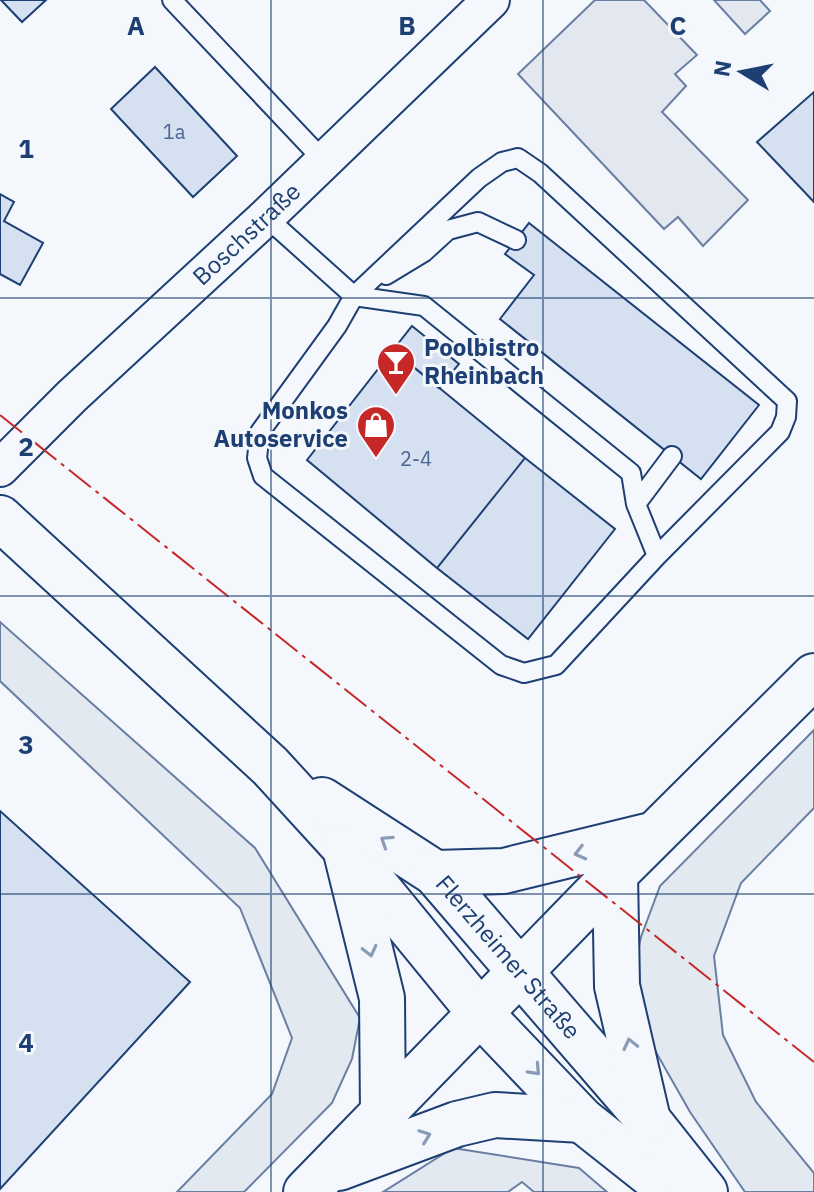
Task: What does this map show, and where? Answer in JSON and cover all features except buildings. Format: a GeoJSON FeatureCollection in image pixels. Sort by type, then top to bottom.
{"type":"FeatureCollection","features":[{"type":"Feature","properties":{"kind":"main road","name":"Flerzheimer Straße"},"geometry":{"type":"LineString","coordinates":[[0,518],[270,766],[345,848],[481,1014],[582,1120],[673,1192]]}},
{"type":"Feature","properties":{"kind":"main road"},"geometry":{"type":"LineString","coordinates":[[316,1182],[615,874],[814,676]]}},
{"type":"Feature","properties":{"kind":"main road","name":"Flerzheimer Straße"},"geometry":{"type":"LineString","coordinates":[[270,766],[435,873],[523,972],[705,1192]]}},
{"type":"Feature","properties":{"kind":"main road"},"geometry":{"type":"LineString","coordinates":[[435,873],[504,871],[655,834]]}},
{"type":"Feature","properties":{"kind":"main road"},"geometry":{"type":"LineString","coordinates":[[345,848],[382,998],[383,1114]]}},
{"type":"Feature","properties":{"kind":"main road"},"geometry":{"type":"LineString","coordinates":[[615,874],[617,986],[648,1120]]}},
{"type":"Feature","properties":{"kind":"main road"},"geometry":{"type":"LineString","coordinates":[[316,1182],[457,1124],[495,1115],[582,1120]]}},
{"type":"Feature","properties":{"kind":"street","name":"Boschstraße"},"geometry":{"type":"LineString","coordinates":[[0,468],[72,396],[266,217],[491,0]]}},
{"type":"Feature","properties":{"kind":"lane"},"geometry":{"type":"LineString","coordinates":[[172,0],[324,161]]}},
{"type":"Feature","properties":{"kind":"lane"},"geometry":{"type":"LineString","coordinates":[[518,158],[540,173],[787,401],[786,417],[780,432],[657,556],[556,665],[524,673],[501,665],[263,476],[257,458],[260,432],[337,326],[354,296],[479,178],[502,162],[518,158]]}},
{"type":"Feature","properties":{"kind":"lane"},"geometry":{"type":"LineString","coordinates":[[266,217],[354,296],[424,306],[631,473],[636,504],[657,556]]}},
{"type":"Feature","properties":{"kind":"lane"},"geometry":{"type":"LineString","coordinates":[[354,296],[424,252],[448,230],[478,222],[516,240]]}},
{"type":"Feature","properties":{"kind":"lane"},"geometry":{"type":"LineString","coordinates":[[636,504],[672,456]]}},
{"type":"Feature","properties":{"kind":"shaded area"},"geometry":{"type":"Polygon","coordinates":[[[595,0],[644,0],[697,55],[675,74],[686,86],[662,112],[748,200],[703,246],[678,217],[664,229],[518,74],[595,0]]]}},
{"type":"Feature","properties":{"kind":"shaded area"},"geometry":{"type":"Polygon","coordinates":[[[714,0],[760,0],[770,11],[745,34],[714,0]]]}},
{"type":"Feature","properties":{"kind":"shaded area"},"geometry":{"type":"Polygon","coordinates":[[[0,622],[255,848],[360,1018],[352,1059],[332,1103],[244,1192],[177,1192],[272,1094],[292,1038],[240,908],[0,681],[0,622]]]}},
{"type":"Feature","properties":{"kind":"shaded area"},"geometry":{"type":"Polygon","coordinates":[[[814,730],[814,808],[741,883],[714,956],[723,1035],[756,1102],[814,1173],[814,1192],[745,1192],[690,1112],[653,1047],[634,969],[641,937],[660,886],[814,730]]]}},
{"type":"Feature","properties":{"kind":"shaded area"},"geometry":{"type":"Polygon","coordinates":[[[453,1148],[579,1168],[607,1192],[534,1192],[522,1182],[508,1192],[383,1192],[453,1148]]]}},
{"type":"Feature","properties":{"kind":"power"},"geometry":{"type":"LineString","coordinates":[[0,415],[814,1062]]}},
{"type":"Feature","properties":{"kind":"place","name":"Poolbistro Rheinbach"},"geometry":{"type":"Point","coordinates":[396,396]}},
{"type":"Feature","properties":{"kind":"place","name":"Monkos Autoservice"},"geometry":{"type":"Point","coordinates":[376,459]}}]}
